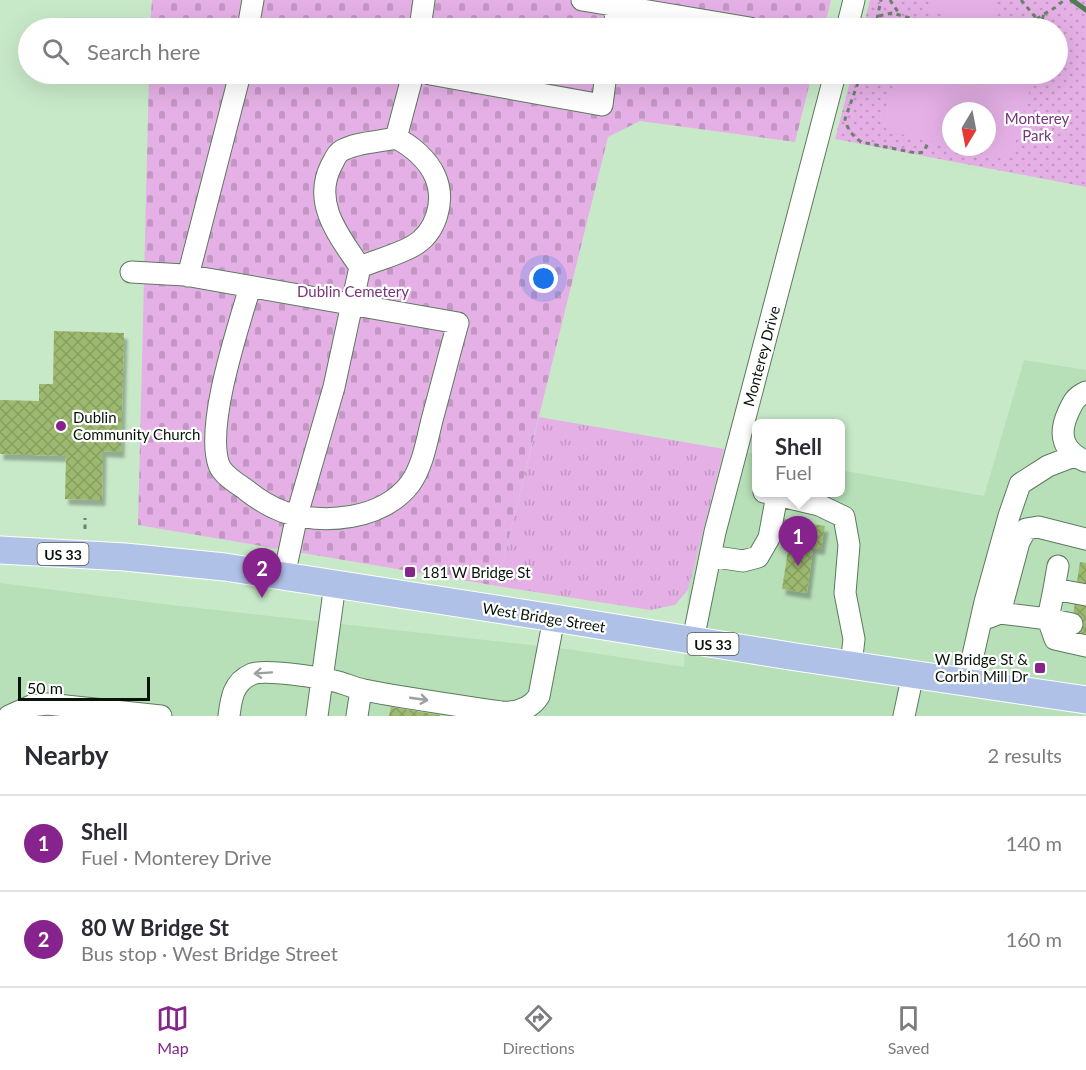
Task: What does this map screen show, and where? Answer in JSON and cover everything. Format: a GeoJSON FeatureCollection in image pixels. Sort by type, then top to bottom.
{"type":"FeatureCollection","features":[{"type":"Feature","properties":{"kind":"main road","name":"West Bridge Street"},"geometry":{"type":"LineString","coordinates":[[0,550],[164,560],[284,576],[1086,700]]}},
{"type":"Feature","properties":{"kind":"street"},"geometry":{"type":"LineString","coordinates":[[250,18],[253,0]]}},
{"type":"Feature","properties":{"kind":"street"},"geometry":{"type":"LineString","coordinates":[[421,18],[424,0]]}},
{"type":"Feature","properties":{"kind":"street"},"geometry":{"type":"LineString","coordinates":[[582,0],[690,18]]}},
{"type":"Feature","properties":{"kind":"street"},"geometry":{"type":"LineString","coordinates":[[850,18],[854,0]]}},
{"type":"Feature","properties":{"kind":"street"},"geometry":{"type":"LineString","coordinates":[[615,18],[617,6]]}},
{"type":"Feature","properties":{"kind":"street"},"geometry":{"type":"LineString","coordinates":[[188,276],[237,84]]}},
{"type":"Feature","properties":{"kind":"street"},"geometry":{"type":"LineString","coordinates":[[396,138],[410,84]]}},
{"type":"Feature","properties":{"kind":"street"},"geometry":{"type":"LineString","coordinates":[[485,84],[602,105],[605,84]]}},
{"type":"Feature","properties":{"kind":"street","name":"Monterey Drive"},"geometry":{"type":"LineString","coordinates":[[693,640],[710,556],[728,484],[832,84]]}},
{"type":"Feature","properties":{"kind":"street"},"geometry":{"type":"LineString","coordinates":[[284,576],[297,515],[334,387],[360,267],[326,210],[324,192],[326,175],[339,152],[396,138],[425,160],[436,177],[439,192],[438,215],[429,232],[414,246],[360,267]]}},
{"type":"Feature","properties":{"kind":"street"},"geometry":{"type":"LineString","coordinates":[[131,272],[188,276],[458,323],[422,458],[411,483],[394,501],[348,517],[313,519],[282,511],[255,497],[230,479],[219,466],[215,444],[221,398],[250,287]]}},
{"type":"Feature","properties":{"kind":"street"},"geometry":{"type":"LineString","coordinates":[[1080,459],[1064,443],[1062,425],[1075,397],[1086,392]]}},
{"type":"Feature","properties":{"kind":"street"},"geometry":{"type":"LineString","coordinates":[[991,616],[1009,516],[1020,484],[1048,466],[1080,459]]}},
{"type":"Feature","properties":{"kind":"street"},"geometry":{"type":"LineString","coordinates":[[728,484],[752,490]]}},
{"type":"Feature","properties":{"kind":"street"},"geometry":{"type":"LineString","coordinates":[[710,556],[743,561],[758,557],[769,538],[771,497]]}},
{"type":"Feature","properties":{"kind":"street"},"geometry":{"type":"LineString","coordinates":[[784,497],[819,505],[844,517],[849,544],[845,593],[854,639],[850,665]]}},
{"type":"Feature","properties":{"kind":"street"},"geometry":{"type":"LineString","coordinates":[[967,682],[1019,542],[1026,529],[1038,527],[1086,539]]}},
{"type":"Feature","properties":{"kind":"street"},"geometry":{"type":"LineString","coordinates":[[1058,566],[1048,619],[1055,639],[1086,646]]}},
{"type":"Feature","properties":{"kind":"street"},"geometry":{"type":"LineString","coordinates":[[316,716],[335,584]]}},
{"type":"Feature","properties":{"kind":"street"},"geometry":{"type":"LineString","coordinates":[[1054,589],[1086,595]]}},
{"type":"Feature","properties":{"kind":"street"},"geometry":{"type":"LineString","coordinates":[[991,616],[1048,619],[1072,624]]}},
{"type":"Feature","properties":{"kind":"street"},"geometry":{"type":"LineString","coordinates":[[229,716],[231,699],[236,687],[245,678],[264,672],[334,681],[361,690],[501,712],[522,710],[536,701],[541,690],[554,618]]}},
{"type":"Feature","properties":{"kind":"street"},"geometry":{"type":"LineString","coordinates":[[904,716],[913,674]]}},
{"type":"Feature","properties":{"kind":"street"},"geometry":{"type":"LineString","coordinates":[[357,716],[361,690]]}},
{"type":"Feature","properties":{"kind":"street"},"geometry":{"type":"LineString","coordinates":[[9,716],[31,706],[48,704],[161,716]]}},
{"type":"Feature","properties":{"kind":"path"},"geometry":{"type":"LineString","coordinates":[[881,0],[879,16],[892,13],[911,18]]}},
{"type":"Feature","properties":{"kind":"path"},"geometry":{"type":"LineString","coordinates":[[890,0],[900,15]]}},
{"type":"Feature","properties":{"kind":"path"},"geometry":{"type":"LineString","coordinates":[[1021,0],[1036,18],[1056,8],[1063,1]]}},
{"type":"Feature","properties":{"kind":"path"},"geometry":{"type":"LineString","coordinates":[[1043,18],[1044,13]]}},
{"type":"Feature","properties":{"kind":"path"},"geometry":{"type":"LineString","coordinates":[[857,84],[844,119],[854,137],[861,142],[916,153],[924,152],[928,142]]}},
{"type":"Feature","properties":{"kind":"path"},"geometry":{"type":"LineString","coordinates":[[85,518],[85,529]]}},
{"type":"Feature","properties":{"kind":"shaded area"},"geometry":{"type":"Polygon","coordinates":[[[1024,360],[1086,370],[1086,716],[0,716],[0,583],[171,605],[567,649],[684,667],[688,590],[724,449],[752,453],[752,497],[845,497],[845,471],[984,496],[1024,360]]]}},
{"type":"Feature","properties":{"kind":"green space"},"geometry":{"type":"Polygon","coordinates":[[[152,0],[831,0],[826,18],[151,18],[152,0]]]}},
{"type":"Feature","properties":{"kind":"green space","name":"Monterey Park"},"geometry":{"type":"Polygon","coordinates":[[[870,0],[1086,0],[1086,187],[835,139],[849,84],[1068,84],[1068,18],[866,18],[870,0]]]}},
{"type":"Feature","properties":{"kind":"green space"},"geometry":{"type":"Polygon","coordinates":[[[932,0],[997,0],[992,18],[956,18],[929,11],[932,0]]]}},
{"type":"Feature","properties":{"kind":"green space","name":"Dublin Cemetery"},"geometry":{"type":"Polygon","coordinates":[[[149,84],[810,84],[795,142],[640,121],[608,137],[497,586],[138,525],[149,84]]]}},
{"type":"Feature","properties":{"kind":"green space"},"geometry":{"type":"Polygon","coordinates":[[[893,84],[1031,84],[1012,155],[1005,159],[992,156],[996,156],[996,102],[942,102],[942,144],[888,131],[882,124],[893,84]]]}},
{"type":"Feature","properties":{"kind":"green space"},"geometry":{"type":"Polygon","coordinates":[[[539,417],[724,449],[688,590],[675,605],[650,610],[497,586],[539,417]]]}},
{"type":"Feature","properties":{"kind":"building","name":"Dublin Community Church"},"geometry":{"type":"Polygon","coordinates":[[[54,331],[124,333],[121,452],[103,451],[102,500],[65,499],[66,456],[0,454],[0,400],[39,401],[39,384],[53,384],[54,331]]]}},
{"type":"Feature","properties":{"kind":"building"},"geometry":{"type":"Polygon","coordinates":[[[783,519],[825,526],[821,549],[813,548],[807,593],[782,589],[789,544],[779,542],[783,519]]]}},
{"type":"Feature","properties":{"kind":"building"},"geometry":{"type":"Polygon","coordinates":[[[1080,562],[1086,563],[1086,590],[1076,588],[1080,562]]]}},
{"type":"Feature","properties":{"kind":"building"},"geometry":{"type":"Polygon","coordinates":[[[1075,602],[1086,604],[1086,643],[1069,641],[1075,602]]]}},
{"type":"Feature","properties":{"kind":"building"},"geometry":{"type":"Polygon","coordinates":[[[391,707],[440,715],[440,716],[389,716],[391,707]]]}},
{"type":"Feature","properties":{"kind":"waterway"},"geometry":{"type":"LineString","coordinates":[[1072,0],[1086,10]]}},
{"type":"Feature","properties":{"kind":"place","name":"Dublin Community Church"},"geometry":{"type":"Point","coordinates":[61,426]}},
{"type":"Feature","properties":{"kind":"place","name":"Shell"},"geometry":{"type":"Point","coordinates":[798,566]}},
{"type":"Feature","properties":{"kind":"place","name":"181 W Bridge St"},"geometry":{"type":"Point","coordinates":[410,572]}},
{"type":"Feature","properties":{"kind":"place","name":"80 W Bridge St"},"geometry":{"type":"Point","coordinates":[262,598]}},
{"type":"Feature","properties":{"kind":"place","name":"W Bridge St & Corbin Mill Dr"},"geometry":{"type":"Point","coordinates":[1040,668]}}]}
